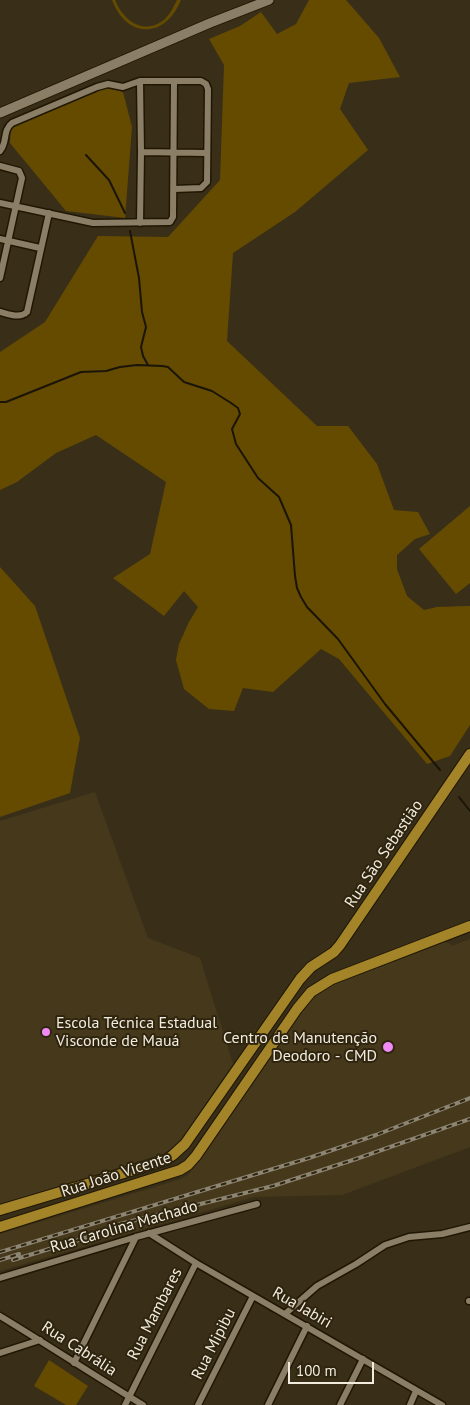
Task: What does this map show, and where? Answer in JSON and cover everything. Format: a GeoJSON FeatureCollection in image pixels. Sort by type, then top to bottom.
{"type":"FeatureCollection","features":[{"type":"Feature","properties":{"kind":"main road"},"geometry":{"type":"LineString","coordinates":[[0,113],[210,23],[269,0]]}},
{"type":"Feature","properties":{"kind":"main road","name":"Rua São Sebastião"},"geometry":{"type":"LineString","coordinates":[[316,964],[334,952],[340,945],[470,754]]}},
{"type":"Feature","properties":{"kind":"main road","name":"Rua João Vicente"},"geometry":{"type":"LineString","coordinates":[[0,1227],[170,1175],[188,1165],[222,1119],[297,1009],[316,988],[340,976],[470,926]]}},
{"type":"Feature","properties":{"kind":"main road","name":"Rua João Vicente"},"geometry":{"type":"LineString","coordinates":[[0,1210],[166,1160],[180,1150],[284,1000],[304,975],[316,964]]}},
{"type":"Feature","properties":{"kind":"main road"},"geometry":{"type":"LineString","coordinates":[[209,1110],[222,1119]]}},
{"type":"Feature","properties":{"kind":"main road"},"geometry":{"type":"LineString","coordinates":[[144,1167],[144,1183]]}},
{"type":"Feature","properties":{"kind":"main road"},"geometry":{"type":"LineString","coordinates":[[39,1199],[43,1214]]}},
{"type":"Feature","properties":{"kind":"street"},"geometry":{"type":"LineString","coordinates":[[140,81],[140,223]]}},
{"type":"Feature","properties":{"kind":"street"},"geometry":{"type":"LineString","coordinates":[[0,151],[4,145],[6,129],[12,123],[97,87],[108,84],[123,87],[140,81],[201,81],[207,86],[207,180],[205,186],[201,188],[174,188]]}},
{"type":"Feature","properties":{"kind":"street"},"geometry":{"type":"LineString","coordinates":[[0,203],[93,223],[166,224],[171,222],[173,217],[174,188],[174,82]]}},
{"type":"Feature","properties":{"kind":"street"},"geometry":{"type":"LineString","coordinates":[[141,152],[206,153]]}},
{"type":"Feature","properties":{"kind":"street"},"geometry":{"type":"LineString","coordinates":[[0,166],[16,170],[22,175],[0,278]]}},
{"type":"Feature","properties":{"kind":"street"},"geometry":{"type":"LineString","coordinates":[[0,312],[19,316],[26,314],[48,213]]}},
{"type":"Feature","properties":{"kind":"street"},"geometry":{"type":"LineString","coordinates":[[0,240],[40,248]]}},
{"type":"Feature","properties":{"kind":"street","name":"Rua Carolina Machado"},"geometry":{"type":"LineString","coordinates":[[0,1278],[149,1233],[257,1204]]}},
{"type":"Feature","properties":{"kind":"street"},"geometry":{"type":"LineString","coordinates":[[285,1314],[317,1286],[385,1245],[409,1237],[442,1234],[470,1227]]}},
{"type":"Feature","properties":{"kind":"street","name":"Rua Jabiri"},"geometry":{"type":"LineString","coordinates":[[149,1233],[196,1263],[307,1326],[416,1392],[442,1405]]}},
{"type":"Feature","properties":{"kind":"street"},"geometry":{"type":"LineString","coordinates":[[74,1362],[136,1237]]}},
{"type":"Feature","properties":{"kind":"street","name":"Rua Mambares"},"geometry":{"type":"LineString","coordinates":[[125,1405],[196,1263]]}},
{"type":"Feature","properties":{"kind":"street","name":"Rua Mipibu"},"geometry":{"type":"LineString","coordinates":[[198,1405],[253,1296]]}},
{"type":"Feature","properties":{"kind":"street","name":"Rua Cabrália"},"geometry":{"type":"LineString","coordinates":[[0,1316],[143,1405]]}},
{"type":"Feature","properties":{"kind":"street"},"geometry":{"type":"LineString","coordinates":[[268,1405],[307,1326]]}},
{"type":"Feature","properties":{"kind":"street"},"geometry":{"type":"LineString","coordinates":[[0,1353],[40,1340]]}},
{"type":"Feature","properties":{"kind":"street"},"geometry":{"type":"LineString","coordinates":[[340,1405],[363,1359]]}},
{"type":"Feature","properties":{"kind":"street"},"geometry":{"type":"LineString","coordinates":[[410,1405],[416,1392]]}},
{"type":"Feature","properties":{"kind":"shaded area"},"geometry":{"type":"Polygon","coordinates":[[[112,0],[115,0],[122,13],[133,23],[146,27],[154,26],[164,20],[177,0],[181,0],[174,13],[166,22],[146,29],[136,27],[127,22],[119,13],[112,0]]]}},
{"type":"Feature","properties":{"kind":"shaded area"},"geometry":{"type":"Polygon","coordinates":[[[309,0],[346,0],[379,38],[400,77],[349,83],[340,109],[368,150],[295,212],[233,253],[227,341],[317,426],[348,426],[377,464],[394,510],[418,512],[430,534],[415,539],[397,555],[397,569],[407,596],[424,610],[437,607],[470,606],[470,725],[450,756],[427,764],[339,659],[321,649],[273,692],[243,688],[234,711],[209,709],[184,689],[176,660],[179,644],[198,607],[184,591],[164,616],[113,578],[150,554],[166,482],[96,435],[56,453],[17,482],[0,490],[0,352],[45,322],[98,236],[168,237],[220,180],[224,65],[209,39],[240,26],[261,12],[277,34],[296,24],[309,0]]]}},
{"type":"Feature","properties":{"kind":"shaded area"},"geometry":{"type":"Polygon","coordinates":[[[110,88],[123,92],[132,127],[125,218],[66,211],[10,143],[11,128],[99,89],[110,88]]]}},
{"type":"Feature","properties":{"kind":"shaded area"},"geometry":{"type":"Polygon","coordinates":[[[470,506],[470,583],[456,594],[419,549],[470,506]]]}},
{"type":"Feature","properties":{"kind":"shaded area"},"geometry":{"type":"Polygon","coordinates":[[[0,567],[35,606],[80,738],[70,793],[0,817],[0,567]]]}},
{"type":"Feature","properties":{"kind":"shaded area"},"geometry":{"type":"Polygon","coordinates":[[[95,792],[148,938],[200,958],[233,1064],[180,1141],[165,1153],[0,1205],[0,821],[95,792]]]}},
{"type":"Feature","properties":{"kind":"shaded area"},"geometry":{"type":"Polygon","coordinates":[[[470,939],[470,1147],[342,1195],[254,1197],[0,1271],[0,1234],[181,1179],[189,1174],[299,1012],[314,995],[327,986],[443,942],[449,943],[452,946],[470,939]]]}},
{"type":"Feature","properties":{"kind":"shaded area"},"geometry":{"type":"Polygon","coordinates":[[[49,1360],[88,1386],[76,1405],[66,1405],[34,1386],[49,1360]]]}},
{"type":"Feature","properties":{"kind":"waterway"},"geometry":{"type":"LineString","coordinates":[[86,155],[109,180],[125,213]]}},
{"type":"Feature","properties":{"kind":"waterway"},"geometry":{"type":"LineString","coordinates":[[130,231],[146,327],[141,347],[148,365]]}},
{"type":"Feature","properties":{"kind":"waterway"},"geometry":{"type":"LineString","coordinates":[[0,402],[6,402],[81,372],[106,371],[137,365],[168,367],[184,382],[212,391],[238,408],[240,414],[232,429],[236,444],[258,478],[279,497],[291,525],[295,576],[301,597],[307,607],[338,639],[385,704],[440,770]]}},
{"type":"Feature","properties":{"kind":"waterway"},"geometry":{"type":"LineString","coordinates":[[459,797],[470,811]]}},
{"type":"Feature","properties":{"kind":"railway"},"geometry":{"type":"LineString","coordinates":[[0,1252],[309,1158],[376,1135],[470,1098]]}},
{"type":"Feature","properties":{"kind":"railway"},"geometry":{"type":"LineString","coordinates":[[120,1224],[273,1186],[470,1119]]}},
{"type":"Feature","properties":{"kind":"railway"},"geometry":{"type":"LineString","coordinates":[[13,1260],[128,1225]]}},
{"type":"Feature","properties":{"kind":"railway"},"geometry":{"type":"LineString","coordinates":[[0,1260],[19,1254]]}},
{"type":"Feature","properties":{"kind":"place","name":"Escola Técnica Estadual Visconde de Mauá"},"geometry":{"type":"Point","coordinates":[46,1032]}},
{"type":"Feature","properties":{"kind":"place","name":"Centro de Manutenção Deodoro - CMD"},"geometry":{"type":"Point","coordinates":[388,1047]}}]}
